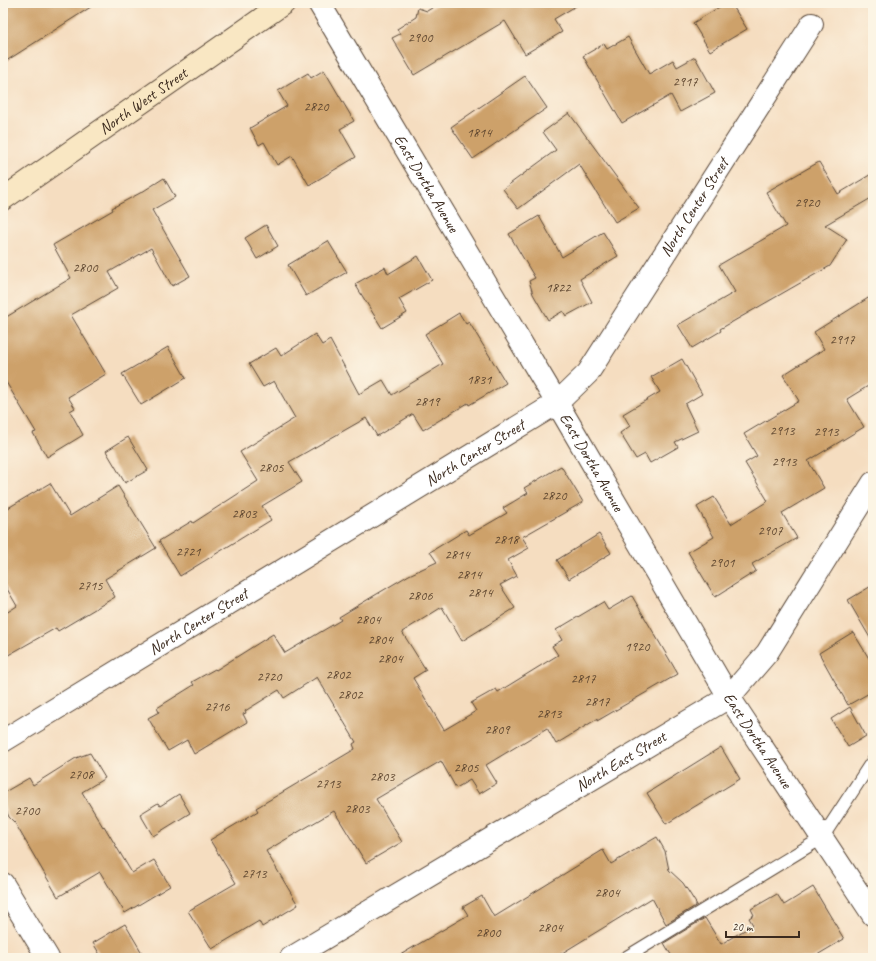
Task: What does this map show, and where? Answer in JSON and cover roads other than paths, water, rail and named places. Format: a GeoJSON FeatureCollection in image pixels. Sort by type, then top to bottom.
{"type":"FeatureCollection","features":[{"type":"Feature","properties":{"kind":"street","name":"North West Street"},"geometry":{"type":"LineString","coordinates":[[3,199],[284,3]]}},
{"type":"Feature","properties":{"kind":"street","name":"East Dortha Avenue"},"geometry":{"type":"LineString","coordinates":[[319,3],[557,403],[729,697],[873,915]]}},
{"type":"Feature","properties":{"kind":"street","name":"North Center Street"},"geometry":{"type":"LineString","coordinates":[[3,741],[557,403],[588,373],[812,24]]}},
{"type":"Feature","properties":{"kind":"street","name":"North East Street"},"geometry":{"type":"LineString","coordinates":[[291,958],[729,697],[767,653],[873,484]]}},
{"type":"Feature","properties":{"kind":"street"},"geometry":{"type":"LineString","coordinates":[[3,884],[48,958]]}},
{"type":"Feature","properties":{"kind":"lane"},"geometry":{"type":"LineString","coordinates":[[625,958],[822,838],[873,760]]}}]}
